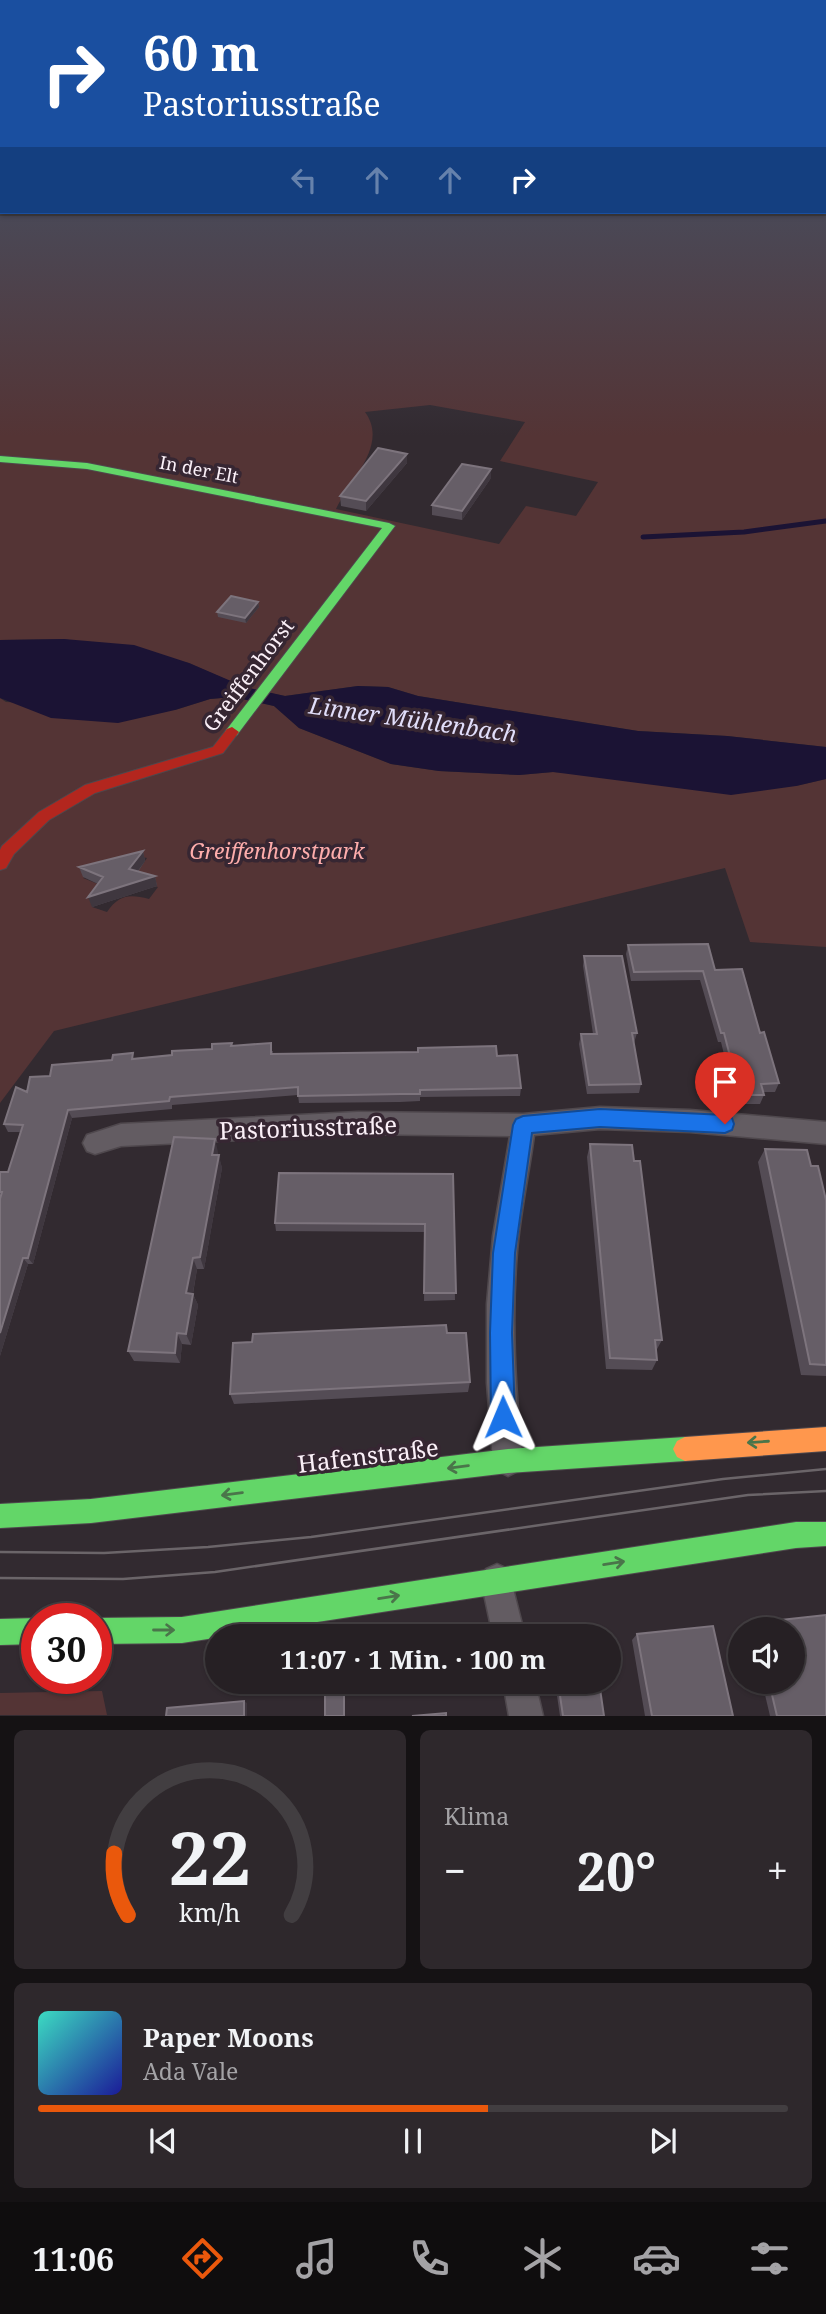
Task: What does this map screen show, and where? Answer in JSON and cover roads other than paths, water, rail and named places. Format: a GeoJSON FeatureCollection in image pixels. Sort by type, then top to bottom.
{"type":"FeatureCollection","features":[{"type":"Feature","properties":{"kind":"street","name":"In der Elt"},"geometry":{"type":"LineString","coordinates":[[0,459],[87,466],[389,526]]}},
{"type":"Feature","properties":{"kind":"street","name":"Greiffenhorst"},"geometry":{"type":"LineString","coordinates":[[0,864],[8,850],[44,816],[90,789],[218,750],[389,526]]}},
{"type":"Feature","properties":{"kind":"street","name":"Pastoriusstraße"},"geometry":{"type":"LineString","coordinates":[[95,1143],[121,1136],[358,1123],[523,1125],[600,1118],[690,1121],[826,1133]]}},
{"type":"Feature","properties":{"kind":"street"},"geometry":{"type":"LineString","coordinates":[[508,1461],[503,1417],[501,1333],[504,1253],[523,1125]]}},
{"type":"Feature","properties":{"kind":"street","name":"Hafenstraße"},"geometry":{"type":"LineString","coordinates":[[0,1516],[92,1511],[508,1461],[774,1440],[826,1439]]}},
{"type":"Feature","properties":{"kind":"street"},"geometry":{"type":"LineString","coordinates":[[10,1500],[92,1511]]}},
{"type":"Feature","properties":{"kind":"street"},"geometry":{"type":"LineString","coordinates":[[112,1631],[181,1630],[796,1535],[826,1534]]}},
{"type":"Feature","properties":{"kind":"street"},"geometry":{"type":"LineString","coordinates":[[497,1580],[506,1624]]}},
{"type":"Feature","properties":{"kind":"street"},"geometry":{"type":"LineString","coordinates":[[0,1632],[21,1631]]}},
{"type":"Feature","properties":{"kind":"street"},"geometry":{"type":"LineString","coordinates":[[521,1694],[526,1716]]}},
{"type":"Feature","properties":{"kind":"water","name":"Linner Mühlenbach"},"geometry":{"type":"Polygon","coordinates":[[[64,639],[134,645],[189,663],[245,687],[285,696],[358,686],[388,687],[418,696],[638,731],[727,736],[826,747],[826,779],[731,795],[553,772],[519,775],[439,771],[391,764],[299,728],[274,706],[233,697],[210,699],[118,723],[51,718],[0,698],[0,640],[64,639]]]}},
{"type":"Feature","properties":{"kind":"waterway"},"geometry":{"type":"LineString","coordinates":[[643,537],[744,532],[826,521]]}},
{"type":"Feature","properties":{"kind":"tram line"},"geometry":{"type":"LineString","coordinates":[[0,1552],[104,1553],[311,1537],[723,1479],[826,1469]]}},
{"type":"Feature","properties":{"kind":"tram line"},"geometry":{"type":"LineString","coordinates":[[0,1578],[123,1579],[215,1572],[748,1495],[826,1491]]}},
{"type":"Feature","properties":{"kind":"park label","name":"Greiffenhorstpark"},"geometry":{"type":"Point","coordinates":[277,851]}}]}
